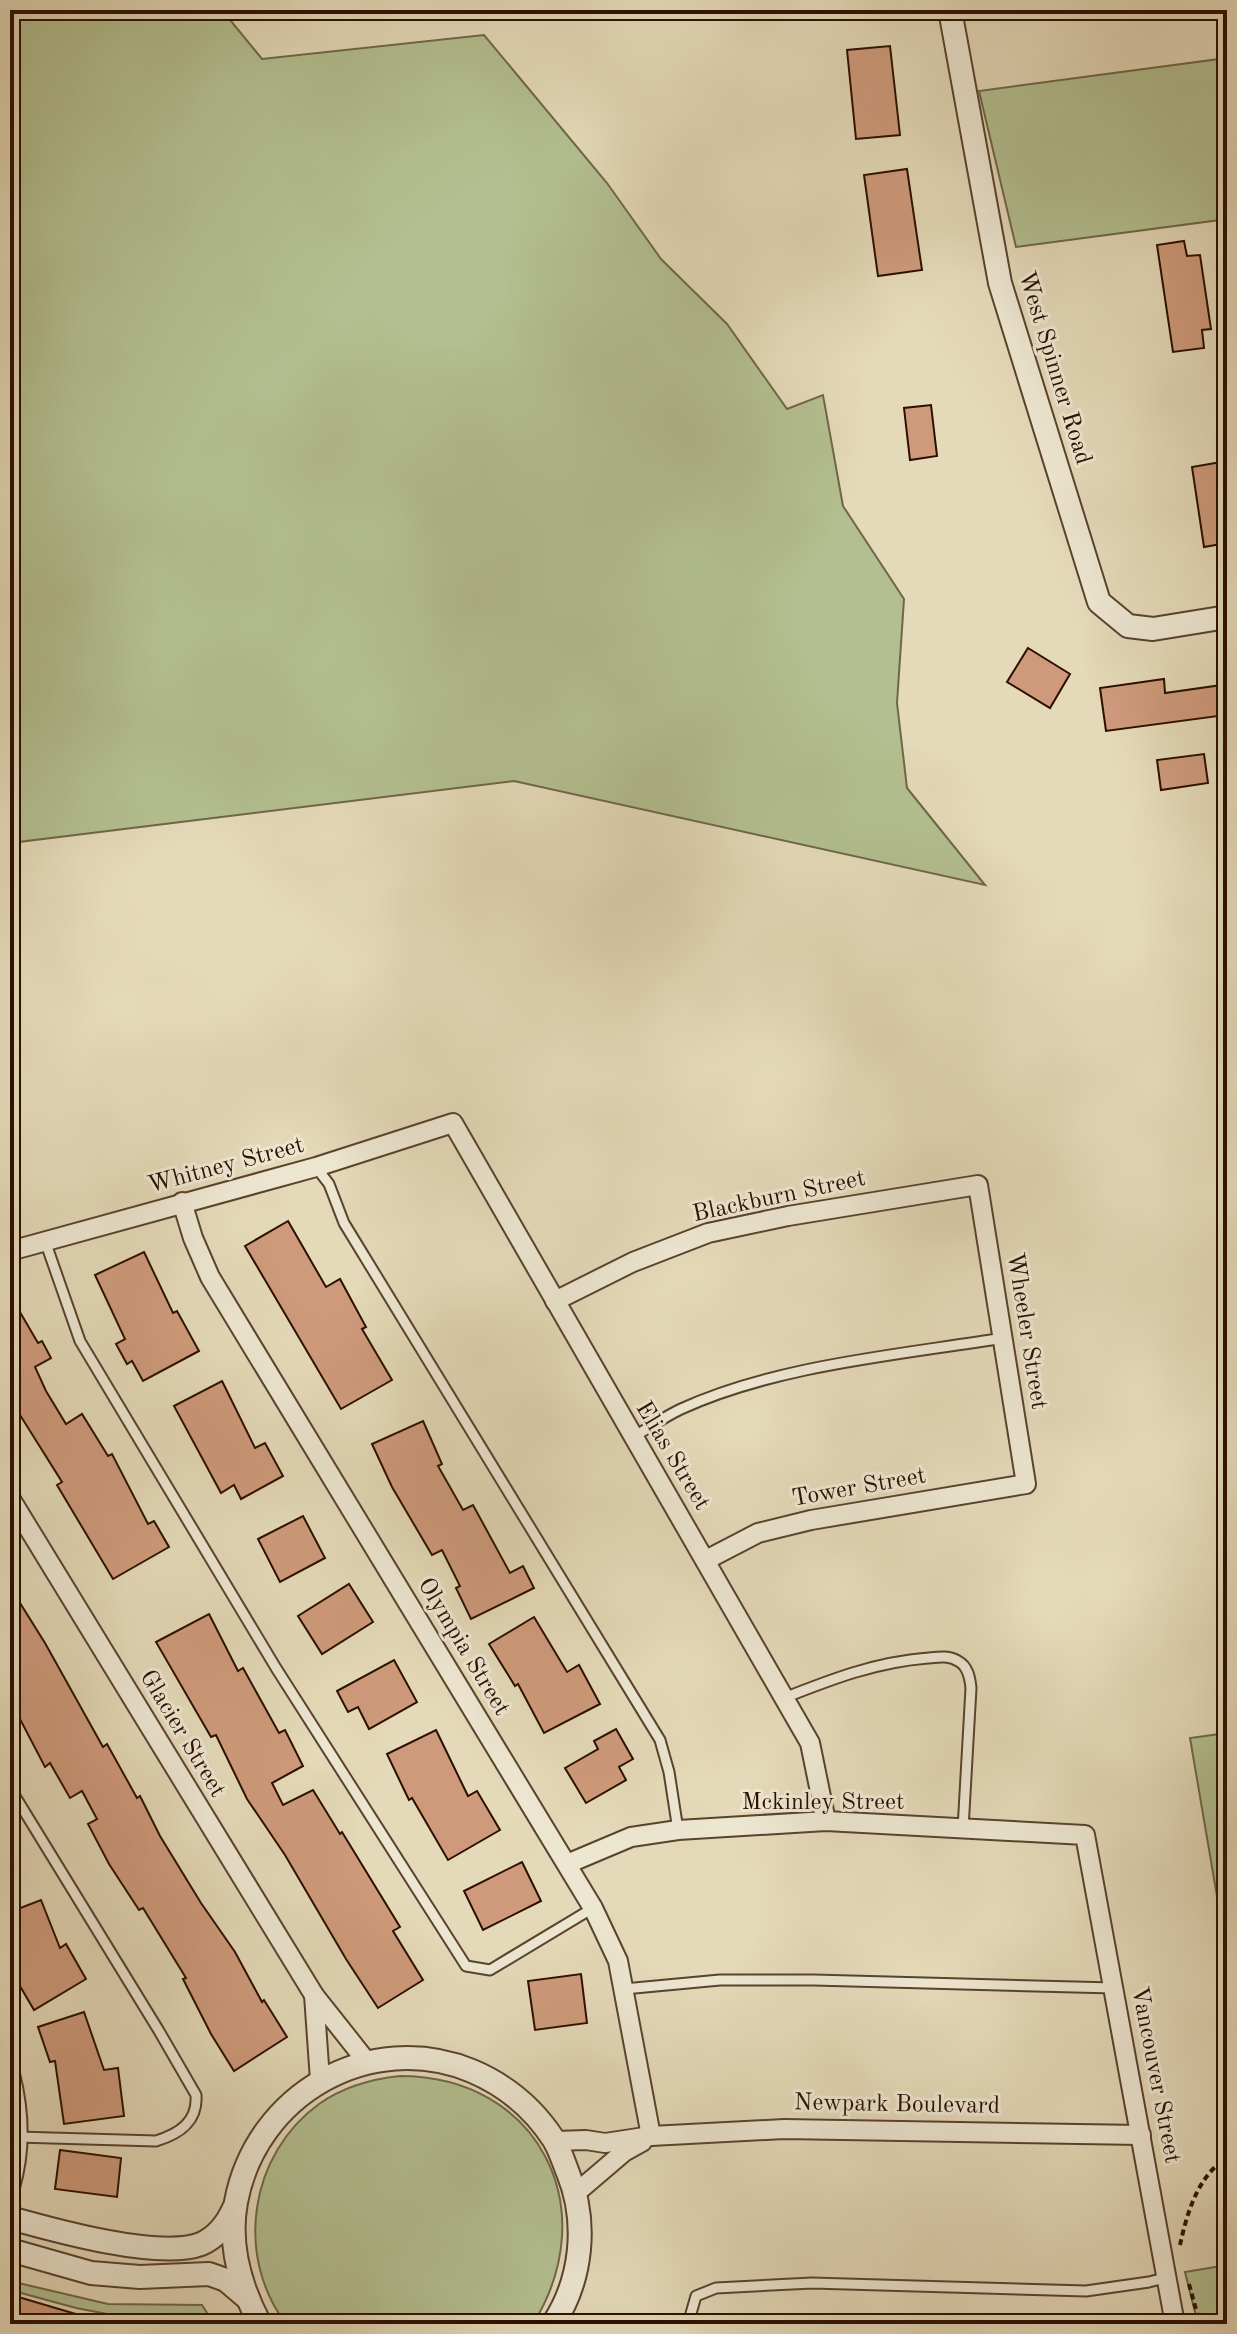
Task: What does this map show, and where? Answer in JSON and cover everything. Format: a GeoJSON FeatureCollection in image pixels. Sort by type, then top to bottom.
{"type":"FeatureCollection","features":[{"type":"Feature","properties":{"kind":"street","name":"West Spinner Road"},"geometry":{"type":"LineString","coordinates":[[950,10],[1000,283],[1099,602],[1128,626],[1153,629],[1227,617]]}},
{"type":"Feature","properties":{"kind":"street","name":"Whitney Street"},"geometry":{"type":"LineString","coordinates":[[10,1251],[316,1167],[453,1123]]}},
{"type":"Feature","properties":{"kind":"street","name":"Elias Street"},"geometry":{"type":"LineString","coordinates":[[453,1123],[810,1743],[826,1821]]}},
{"type":"Feature","properties":{"kind":"street","name":"Blackburn Street"},"geometry":{"type":"LineString","coordinates":[[555,1301],[633,1262],[708,1233],[788,1216],[978,1185]]}},
{"type":"Feature","properties":{"kind":"street","name":"Wheeler Street"},"geometry":{"type":"LineString","coordinates":[[978,1185],[1026,1484]]}},
{"type":"Feature","properties":{"kind":"street","name":"Olympia Street"},"geometry":{"type":"LineString","coordinates":[[182,1202],[210,1277],[593,1908],[618,1961],[651,2136]]}},
{"type":"Feature","properties":{"kind":"street","name":"Tower Street"},"geometry":{"type":"LineString","coordinates":[[706,1560],[758,1533],[811,1520],[1026,1484]]}},
{"type":"Feature","properties":{"kind":"street","name":"Glacier Street"},"geometry":{"type":"LineString","coordinates":[[10,1498],[314,1995],[367,2062]]}},
{"type":"Feature","properties":{"kind":"street","name":"Mckinley Street"},"geometry":{"type":"LineString","coordinates":[[567,1864],[631,1837],[678,1830],[826,1821],[1085,1835]]}},
{"type":"Feature","properties":{"kind":"street","name":"Vancouver Street"},"geometry":{"type":"LineString","coordinates":[[1085,1835],[1175,2324]]}},
{"type":"Feature","properties":{"kind":"street","name":"Glacier Street"},"geometry":{"type":"LineString","coordinates":[[314,1995],[320,2080]]}},
{"type":"Feature","properties":{"kind":"street"},"geometry":{"type":"LineString","coordinates":[[10,2218],[108,2242],[182,2248],[200,2244],[216,2235],[229,2221],[243,2173],[256,2145],[273,2120],[295,2098],[320,2080],[367,2062],[410,2057],[453,2064],[494,2081],[528,2107],[555,2141],[576,2193],[580,2233],[576,2273],[562,2310],[553,2324]]}},
{"type":"Feature","properties":{"kind":"street"},"geometry":{"type":"LineString","coordinates":[[10,2074],[16,2098],[17,2137],[10,2187]]}},
{"type":"Feature","properties":{"kind":"street","name":"Newpark Boulevard"},"geometry":{"type":"LineString","coordinates":[[555,2141],[605,2143],[651,2136],[784,2129],[1141,2135]]}},
{"type":"Feature","properties":{"kind":"street","name":"Newpark Boulevard"},"geometry":{"type":"LineString","coordinates":[[576,2193],[624,2152],[651,2136]]}},
{"type":"Feature","properties":{"kind":"street"},"geometry":{"type":"LineString","coordinates":[[235,2203],[233,2235],[237,2267],[246,2298],[260,2324]]}},
{"type":"Feature","properties":{"kind":"street"},"geometry":{"type":"LineString","coordinates":[[10,2250],[91,2273],[140,2277],[209,2274],[226,2280],[246,2298]]}},
{"type":"Feature","properties":{"kind":"lane"},"geometry":{"type":"LineString","coordinates":[[316,1167],[329,1184],[344,1223],[660,1740],[669,1772],[678,1830]]}},
{"type":"Feature","properties":{"kind":"lane"},"geometry":{"type":"LineString","coordinates":[[45,1241],[80,1341],[276,1668],[466,1966],[490,1970],[593,1908]]}},
{"type":"Feature","properties":{"kind":"lane"},"geometry":{"type":"LineString","coordinates":[[633,1437],[680,1410],[727,1391],[793,1373],[1003,1338]]}},
{"type":"Feature","properties":{"kind":"lane"},"geometry":{"type":"LineString","coordinates":[[784,1698],[879,1664],[945,1657],[958,1661],[966,1668],[971,1688],[963,1829]]}},
{"type":"Feature","properties":{"kind":"lane"},"geometry":{"type":"LineString","coordinates":[[10,1788],[159,2031],[196,2095],[197,2107],[189,2123],[175,2135],[156,2141],[17,2137]]}},
{"type":"Feature","properties":{"kind":"lane"},"geometry":{"type":"LineString","coordinates":[[624,1989],[720,1980],[1114,1988]]}},
{"type":"Feature","properties":{"kind":"lane"},"geometry":{"type":"LineString","coordinates":[[688,2324],[696,2296],[716,2288],[812,2283],[1086,2291],[1168,2277]]}},
{"type":"Feature","properties":{"kind":"path"},"geometry":{"type":"LineString","coordinates":[[1182,2255],[1180,2244],[1186,2218],[1202,2184],[1215,2165],[1227,2158]]}},
{"type":"Feature","properties":{"kind":"path"},"geometry":{"type":"LineString","coordinates":[[1188,2280],[1200,2324]]}},
{"type":"Feature","properties":{"kind":"green space"},"geometry":{"type":"Polygon","coordinates":[[[10,10],[222,10],[262,59],[484,35],[607,183],[661,259],[727,324],[787,409],[823,395],[843,506],[904,599],[897,703],[907,788],[985,885],[514,781],[10,843],[10,10]]]}},
{"type":"Feature","properties":{"kind":"green space"},"geometry":{"type":"Polygon","coordinates":[[[1227,58],[1227,219],[1016,247],[979,91],[1227,58]]]}},
{"type":"Feature","properties":{"kind":"green space"},"geometry":{"type":"Polygon","coordinates":[[[1227,1733],[1227,1955],[1190,1738],[1227,1733]]]}},
{"type":"Feature","properties":{"kind":"green space"},"geometry":{"type":"Polygon","coordinates":[[[400,2076],[448,2082],[489,2098],[522,2124],[545,2156],[559,2195],[562,2236],[554,2280],[533,2324],[286,2324],[270,2297],[260,2268],[255,2237],[257,2207],[277,2150],[296,2125],[328,2098],[358,2085],[400,2076]]]}},
{"type":"Feature","properties":{"kind":"green space"},"geometry":{"type":"Polygon","coordinates":[[[1227,2265],[1227,2324],[1198,2324],[1185,2272],[1227,2265]]]}},
{"type":"Feature","properties":{"kind":"green space"},"geometry":{"type":"Polygon","coordinates":[[[14,2282],[108,2304],[202,2305],[214,2324],[125,2324],[107,2314],[10,2290],[10,2284],[14,2282]]]}},
{"type":"Feature","properties":{"kind":"building"},"geometry":{"type":"Polygon","coordinates":[[[890,46],[900,135],[856,139],[847,50],[890,46]]]}},
{"type":"Feature","properties":{"kind":"building"},"geometry":{"type":"Polygon","coordinates":[[[907,169],[922,270],[878,276],[864,175],[907,169]]]}},
{"type":"Feature","properties":{"kind":"building"},"geometry":{"type":"Polygon","coordinates":[[[1184,241],[1187,256],[1200,255],[1211,329],[1202,330],[1204,348],[1173,352],[1157,245],[1184,241]]]}},
{"type":"Feature","properties":{"kind":"building"},"geometry":{"type":"Polygon","coordinates":[[[931,405],[937,456],[910,460],[904,408],[931,405]]]}},
{"type":"Feature","properties":{"kind":"building"},"geometry":{"type":"Polygon","coordinates":[[[1227,461],[1227,543],[1204,547],[1192,467],[1227,461]]]}},
{"type":"Feature","properties":{"kind":"building"},"geometry":{"type":"Polygon","coordinates":[[[1028,648],[1070,674],[1050,708],[1007,682],[1028,648]]]}},
{"type":"Feature","properties":{"kind":"building"},"geometry":{"type":"Polygon","coordinates":[[[1164,679],[1165,693],[1222,685],[1226,715],[1106,731],[1100,688],[1164,679]]]}},
{"type":"Feature","properties":{"kind":"building"},"geometry":{"type":"Polygon","coordinates":[[[1204,754],[1208,783],[1161,790],[1157,760],[1204,754]]]}},
{"type":"Feature","properties":{"kind":"building"},"geometry":{"type":"Polygon","coordinates":[[[288,1221],[326,1287],[340,1279],[366,1327],[362,1329],[392,1380],[341,1409],[245,1246],[288,1221]]]}},
{"type":"Feature","properties":{"kind":"building"},"geometry":{"type":"Polygon","coordinates":[[[144,1252],[173,1313],[177,1311],[199,1351],[143,1381],[132,1361],[127,1364],[116,1344],[125,1339],[95,1275],[144,1252]]]}},
{"type":"Feature","properties":{"kind":"building"},"geometry":{"type":"Polygon","coordinates":[[[10,1295],[38,1343],[42,1341],[51,1358],[35,1367],[66,1424],[82,1414],[108,1456],[112,1454],[148,1524],[154,1521],[169,1547],[113,1579],[57,1485],[62,1482],[15,1407],[10,1410],[10,1295]]]}},
{"type":"Feature","properties":{"kind":"building"},"geometry":{"type":"Polygon","coordinates":[[[222,1381],[255,1448],[265,1443],[283,1476],[241,1499],[234,1485],[221,1493],[174,1406],[222,1381]]]}},
{"type":"Feature","properties":{"kind":"building"},"geometry":{"type":"Polygon","coordinates":[[[423,1421],[442,1464],[438,1466],[463,1510],[473,1505],[510,1573],[523,1566],[534,1588],[471,1619],[456,1588],[460,1586],[442,1550],[432,1555],[392,1487],[372,1444],[423,1421]]]}},
{"type":"Feature","properties":{"kind":"building"},"geometry":{"type":"Polygon","coordinates":[[[303,1516],[325,1558],[280,1582],[258,1539],[303,1516]]]}},
{"type":"Feature","properties":{"kind":"building"},"geometry":{"type":"Polygon","coordinates":[[[349,1584],[373,1622],[322,1654],[298,1616],[349,1584]]]}},
{"type":"Feature","properties":{"kind":"building"},"geometry":{"type":"Polygon","coordinates":[[[10,1587],[103,1747],[107,1744],[201,1903],[287,2037],[234,2071],[211,2034],[183,1979],[186,1978],[143,1908],[139,1910],[109,1864],[88,1824],[97,1819],[82,1791],[70,1798],[50,1763],[45,1767],[10,1700],[10,1587]]]}},
{"type":"Feature","properties":{"kind":"building"},"geometry":{"type":"Polygon","coordinates":[[[209,1614],[238,1671],[243,1668],[279,1733],[285,1730],[303,1766],[272,1783],[283,1805],[313,1790],[400,1927],[393,1931],[423,1980],[378,2008],[285,1855],[247,1799],[216,1735],[211,1737],[156,1642],[209,1614]]]}},
{"type":"Feature","properties":{"kind":"building"},"geometry":{"type":"Polygon","coordinates":[[[534,1617],[567,1672],[579,1665],[600,1704],[544,1733],[518,1684],[515,1686],[489,1644],[534,1617]]]}},
{"type":"Feature","properties":{"kind":"building"},"geometry":{"type":"Polygon","coordinates":[[[394,1660],[417,1702],[369,1729],[358,1707],[348,1712],[337,1691],[394,1660]]]}},
{"type":"Feature","properties":{"kind":"building"},"geometry":{"type":"Polygon","coordinates":[[[616,1729],[633,1759],[619,1767],[626,1780],[586,1803],[565,1768],[598,1749],[594,1741],[616,1729]]]}},
{"type":"Feature","properties":{"kind":"building"},"geometry":{"type":"Polygon","coordinates":[[[436,1730],[468,1796],[477,1791],[500,1830],[448,1860],[412,1798],[409,1800],[387,1754],[436,1730]]]}},
{"type":"Feature","properties":{"kind":"building"},"geometry":{"type":"Polygon","coordinates":[[[522,1862],[541,1901],[483,1930],[464,1891],[522,1862]]]}},
{"type":"Feature","properties":{"kind":"building"},"geometry":{"type":"Polygon","coordinates":[[[41,1900],[60,1948],[66,1944],[86,1979],[34,2010],[10,1969],[10,1912],[41,1900]]]}},
{"type":"Feature","properties":{"kind":"building"},"geometry":{"type":"Polygon","coordinates":[[[581,1974],[587,2023],[535,2030],[528,1981],[581,1974]]]}},
{"type":"Feature","properties":{"kind":"building"},"geometry":{"type":"Polygon","coordinates":[[[84,2012],[104,2070],[118,2068],[124,2116],[64,2124],[55,2061],[50,2062],[38,2027],[84,2012]]]}},
{"type":"Feature","properties":{"kind":"building"},"geometry":{"type":"Polygon","coordinates":[[[60,2150],[121,2158],[117,2197],[55,2189],[60,2150]]]}},
{"type":"Feature","properties":{"kind":"building"},"geometry":{"type":"Polygon","coordinates":[[[15,2296],[96,2320],[95,2324],[10,2324],[15,2296]]]}}]}
